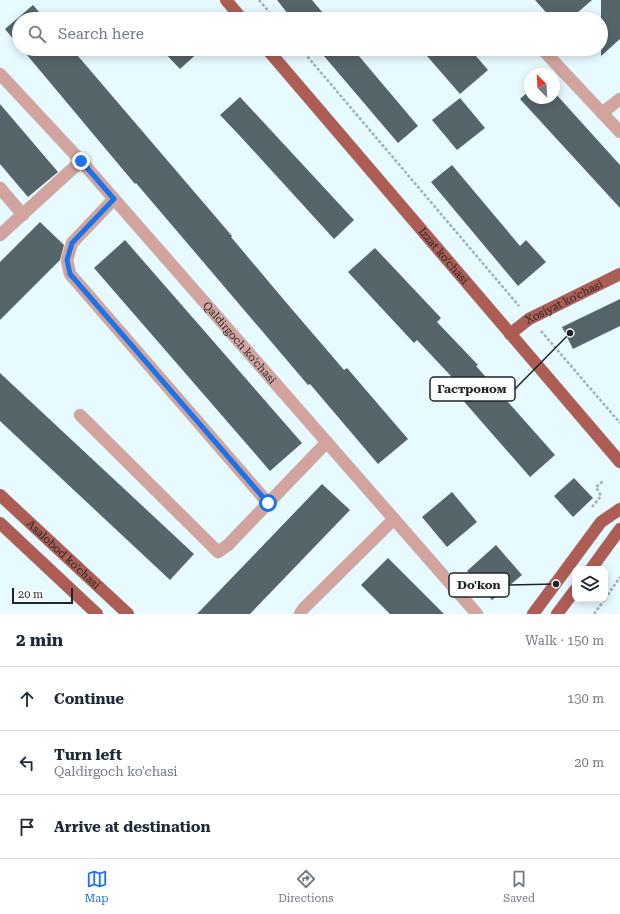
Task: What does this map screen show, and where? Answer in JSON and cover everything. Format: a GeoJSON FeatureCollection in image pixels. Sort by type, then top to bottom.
{"type":"FeatureCollection","features":[{"type":"Feature","properties":{"kind":"main road"},"geometry":{"type":"LineString","coordinates":[[226,0],[236,12]]}},
{"type":"Feature","properties":{"kind":"main road","name":"Izzat ko'chasi"},"geometry":{"type":"LineString","coordinates":[[273,56],[620,462]]}},
{"type":"Feature","properties":{"kind":"main road","name":"Xosiyat ko'chasi"},"geometry":{"type":"LineString","coordinates":[[510,334],[530,319],[620,274]]}},
{"type":"Feature","properties":{"kind":"main road","name":"Asalobod ko'chasi"},"geometry":{"type":"LineString","coordinates":[[0,495],[128,614]]}},
{"type":"Feature","properties":{"kind":"main road"},"geometry":{"type":"LineString","coordinates":[[533,614],[601,522],[620,509]]}},
{"type":"Feature","properties":{"kind":"main road","name":"Asalobod ko'chasi"},"geometry":{"type":"LineString","coordinates":[[0,523],[97,614]]}},
{"type":"Feature","properties":{"kind":"main road"},"geometry":{"type":"LineString","coordinates":[[593,566],[620,529]]}},
{"type":"Feature","properties":{"kind":"main road"},"geometry":{"type":"LineString","coordinates":[[557,614],[572,594]]}},
{"type":"Feature","properties":{"kind":"street"},"geometry":{"type":"LineString","coordinates":[[549,56],[620,132]]}},
{"type":"Feature","properties":{"kind":"street","name":"Qaldirgoch ko'chasi"},"geometry":{"type":"LineString","coordinates":[[0,74],[81,161],[477,614]]}},
{"type":"Feature","properties":{"kind":"street"},"geometry":{"type":"LineString","coordinates":[[602,114],[620,99]]}},
{"type":"Feature","properties":{"kind":"street"},"geometry":{"type":"LineString","coordinates":[[0,235],[81,161]]}},
{"type":"Feature","properties":{"kind":"street"},"geometry":{"type":"LineString","coordinates":[[0,188],[22,215]]}},
{"type":"Feature","properties":{"kind":"street"},"geometry":{"type":"LineString","coordinates":[[114,199],[72,243],[67,260],[70,274],[268,503]]}},
{"type":"Feature","properties":{"kind":"street"},"geometry":{"type":"LineString","coordinates":[[80,415],[218,552],[228,545],[327,442]]}},
{"type":"Feature","properties":{"kind":"street"},"geometry":{"type":"LineString","coordinates":[[300,614],[303,609],[394,519]]}},
{"type":"Feature","properties":{"kind":"path"},"geometry":{"type":"LineString","coordinates":[[259,0],[269,12]]}},
{"type":"Feature","properties":{"kind":"path"},"geometry":{"type":"LineString","coordinates":[[307,56],[620,423]]}},
{"type":"Feature","properties":{"kind":"path"},"geometry":{"type":"LineString","coordinates":[[589,510],[601,496],[596,486],[603,481]]}},
{"type":"Feature","properties":{"kind":"path"},"geometry":{"type":"LineString","coordinates":[[608,595],[620,577]]}},
{"type":"Feature","properties":{"kind":"path"},"geometry":{"type":"LineString","coordinates":[[594,614],[603,602]]}},
{"type":"Feature","properties":{"kind":"building"},"geometry":{"type":"Polygon","coordinates":[[[277,0],[312,0],[322,12],[286,12],[277,0]]]}},
{"type":"Feature","properties":{"kind":"building"},"geometry":{"type":"Polygon","coordinates":[[[535,0],[592,0],[578,12],[546,12],[535,0]]]}},
{"type":"Feature","properties":{"kind":"building"},"geometry":{"type":"Polygon","coordinates":[[[601,0],[620,0],[620,39],[608,50],[608,12],[601,12],[601,0]]]}},
{"type":"Feature","properties":{"kind":"building"},"geometry":{"type":"Polygon","coordinates":[[[33,5],[39,12],[25,12],[33,5]]]}},
{"type":"Feature","properties":{"kind":"building"},"geometry":{"type":"Polygon","coordinates":[[[12,23],[12,38],[5,29],[12,23]]]}},
{"type":"Feature","properties":{"kind":"building"},"geometry":{"type":"Polygon","coordinates":[[[28,56],[78,56],[344,370],[347,368],[408,439],[378,464],[310,384],[308,385],[136,183],[135,184],[28,56]]]}},
{"type":"Feature","properties":{"kind":"building"},"geometry":{"type":"Polygon","coordinates":[[[168,56],[194,56],[180,69],[168,56]]]}},
{"type":"Feature","properties":{"kind":"building"},"geometry":{"type":"Polygon","coordinates":[[[324,56],[359,56],[418,126],[398,143],[324,56]]]}},
{"type":"Feature","properties":{"kind":"building"},"geometry":{"type":"Polygon","coordinates":[[[427,56],[476,56],[488,70],[460,94],[427,56]]]}},
{"type":"Feature","properties":{"kind":"building"},"geometry":{"type":"Polygon","coordinates":[[[524,95],[524,103],[520,99],[524,95]]]}},
{"type":"Feature","properties":{"kind":"building"},"geometry":{"type":"Polygon","coordinates":[[[240,97],[354,220],[334,239],[220,115],[240,97]]]}},
{"type":"Feature","properties":{"kind":"building"},"geometry":{"type":"Polygon","coordinates":[[[460,98],[485,128],[457,150],[432,120],[460,98]]]}},
{"type":"Feature","properties":{"kind":"building"},"geometry":{"type":"Polygon","coordinates":[[[560,99],[620,165],[620,208],[525,104],[560,104],[560,99]]]}},
{"type":"Feature","properties":{"kind":"building"},"geometry":{"type":"Polygon","coordinates":[[[0,104],[58,172],[28,197],[0,164],[0,104]]]}},
{"type":"Feature","properties":{"kind":"building"},"geometry":{"type":"Polygon","coordinates":[[[452,165],[520,246],[526,240],[546,262],[518,286],[431,182],[452,165]]]}},
{"type":"Feature","properties":{"kind":"building"},"geometry":{"type":"Polygon","coordinates":[[[40,222],[64,245],[60,260],[0,320],[0,262],[40,222]]]}},
{"type":"Feature","properties":{"kind":"building"},"geometry":{"type":"Polygon","coordinates":[[[125,240],[302,443],[270,471],[94,268],[125,240]]]}},
{"type":"Feature","properties":{"kind":"building"},"geometry":{"type":"Polygon","coordinates":[[[375,248],[441,318],[437,322],[478,365],[476,366],[555,455],[530,477],[460,397],[466,392],[417,340],[414,343],[348,272],[375,248]]]}},
{"type":"Feature","properties":{"kind":"building"},"geometry":{"type":"Polygon","coordinates":[[[620,299],[620,326],[573,349],[562,327],[620,299]]]}},
{"type":"Feature","properties":{"kind":"building"},"geometry":{"type":"Polygon","coordinates":[[[0,373],[194,554],[170,580],[0,421],[0,373]]]}},
{"type":"Feature","properties":{"kind":"building"},"geometry":{"type":"Polygon","coordinates":[[[574,478],[593,498],[573,517],[554,496],[574,478]]]}},
{"type":"Feature","properties":{"kind":"building"},"geometry":{"type":"Polygon","coordinates":[[[322,484],[350,510],[250,614],[197,614],[322,484]]]}},
{"type":"Feature","properties":{"kind":"building"},"geometry":{"type":"Polygon","coordinates":[[[452,492],[477,522],[447,547],[422,517],[452,492]]]}},
{"type":"Feature","properties":{"kind":"building"},"geometry":{"type":"Polygon","coordinates":[[[496,545],[522,575],[492,600],[467,571],[496,545]]]}},
{"type":"Feature","properties":{"kind":"building"},"geometry":{"type":"Polygon","coordinates":[[[388,558],[444,614],[390,614],[361,585],[388,558]]]}},
{"type":"Feature","properties":{"kind":"place","name":"Гастроном"},"geometry":{"type":"Point","coordinates":[570,333]}},
{"type":"Feature","properties":{"kind":"place","name":"Do'kon"},"geometry":{"type":"Point","coordinates":[556,584]}},
{"type":"Feature","properties":{"kind":"route"},"geometry":{"type":"LineString","coordinates":[[81,161],[114,199],[72,243],[67,260],[70,274],[268,503]]}}]}
